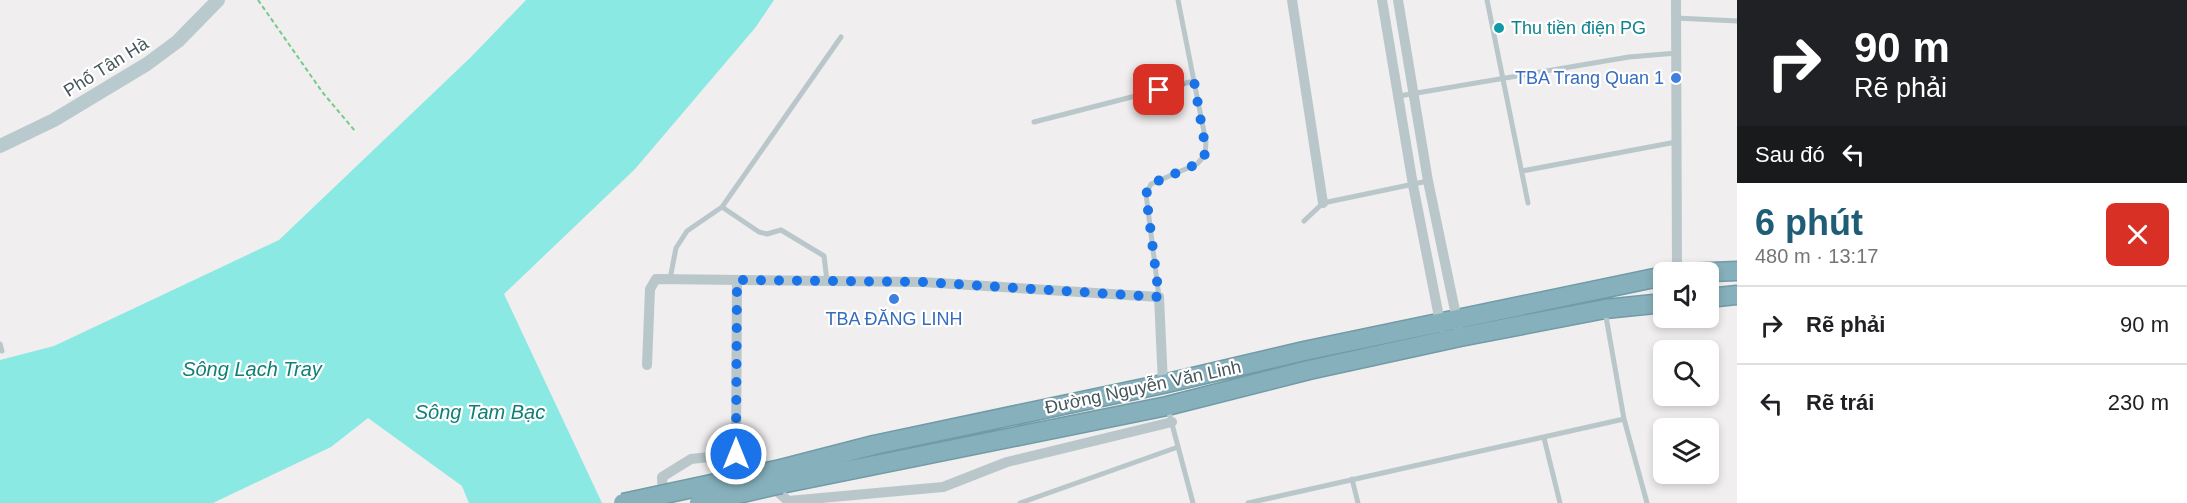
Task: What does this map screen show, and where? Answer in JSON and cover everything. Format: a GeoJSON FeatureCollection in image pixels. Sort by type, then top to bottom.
{"type":"FeatureCollection","features":[{"type":"Feature","properties":{"kind":"highway"},"geometry":{"type":"LineString","coordinates":[[1719,272],[1737,271]]}},
{"type":"Feature","properties":{"kind":"highway","name":"Đường Nguyễn Văn Linh"},"geometry":{"type":"LineString","coordinates":[[623,503],[1169,414],[1309,370],[1450,330],[1653,279]]}},
{"type":"Feature","properties":{"kind":"highway"},"geometry":{"type":"LineString","coordinates":[[1719,297],[1737,295]]}},
{"type":"Feature","properties":{"kind":"highway","name":"Đường Nguyễn Văn Linh"},"geometry":{"type":"LineString","coordinates":[[699,503],[874,445],[1163,384],[1304,351],[1653,304]]}},
{"type":"Feature","properties":{"kind":"street","name":"Phố Tân Hà"},"geometry":{"type":"LineString","coordinates":[[0,146],[54,120],[147,64],[178,40],[218,0]]}},
{"type":"Feature","properties":{"kind":"street"},"geometry":{"type":"LineString","coordinates":[[1292,0],[1323,203]]}},
{"type":"Feature","properties":{"kind":"street"},"geometry":{"type":"LineString","coordinates":[[1382,0],[1413,185],[1450,330]]}},
{"type":"Feature","properties":{"kind":"street"},"geometry":{"type":"LineString","coordinates":[[1398,0],[1450,330]]}},
{"type":"Feature","properties":{"kind":"street"},"geometry":{"type":"LineString","coordinates":[[1676,0],[1677,262]]}},
{"type":"Feature","properties":{"kind":"street"},"geometry":{"type":"LineString","coordinates":[[647,365],[650,289],[656,279],[922,282],[1159,297],[1163,384]]}},
{"type":"Feature","properties":{"kind":"street"},"geometry":{"type":"LineString","coordinates":[[737,280],[736,454],[788,501],[943,487],[1007,462],[1169,414]]}},
{"type":"Feature","properties":{"kind":"street"},"geometry":{"type":"LineString","coordinates":[[663,503],[662,477],[691,459],[736,454]]}},
{"type":"Feature","properties":{"kind":"lane"},"geometry":{"type":"LineString","coordinates":[[1159,297],[1146,194],[1151,184],[1197,164],[1205,155],[1206,142],[1178,0]]}},
{"type":"Feature","properties":{"kind":"lane"},"geometry":{"type":"LineString","coordinates":[[1487,0],[1528,204]]}},
{"type":"Feature","properties":{"kind":"lane"},"geometry":{"type":"LineString","coordinates":[[1676,18],[1737,21]]}},
{"type":"Feature","properties":{"kind":"lane"},"geometry":{"type":"LineString","coordinates":[[670,279],[676,248],[687,231],[722,207],[841,37]]}},
{"type":"Feature","properties":{"kind":"lane"},"geometry":{"type":"LineString","coordinates":[[1397,97],[1629,57],[1677,53]]}},
{"type":"Feature","properties":{"kind":"lane"},"geometry":{"type":"LineString","coordinates":[[1034,122],[1194,81]]}},
{"type":"Feature","properties":{"kind":"lane"},"geometry":{"type":"LineString","coordinates":[[1522,171],[1677,142]]}},
{"type":"Feature","properties":{"kind":"lane"},"geometry":{"type":"LineString","coordinates":[[1304,221],[1323,203],[1428,181]]}},
{"type":"Feature","properties":{"kind":"lane"},"geometry":{"type":"LineString","coordinates":[[722,207],[759,232],[767,234],[781,230],[824,256],[827,281]]}},
{"type":"Feature","properties":{"kind":"lane"},"geometry":{"type":"LineString","coordinates":[[1605,309],[1624,419],[1647,503]]}},
{"type":"Feature","properties":{"kind":"lane"},"geometry":{"type":"LineString","coordinates":[[0,344],[2,351]]}},
{"type":"Feature","properties":{"kind":"lane"},"geometry":{"type":"LineString","coordinates":[[1169,414],[1193,503]]}},
{"type":"Feature","properties":{"kind":"lane"},"geometry":{"type":"LineString","coordinates":[[1248,503],[1624,419]]}},
{"type":"Feature","properties":{"kind":"lane"},"geometry":{"type":"LineString","coordinates":[[1544,438],[1560,503]]}},
{"type":"Feature","properties":{"kind":"lane"},"geometry":{"type":"LineString","coordinates":[[1021,503],[1178,447]]}},
{"type":"Feature","properties":{"kind":"lane"},"geometry":{"type":"LineString","coordinates":[[1352,479],[1358,503]]}},
{"type":"Feature","properties":{"kind":"path"},"geometry":{"type":"LineString","coordinates":[[258,0],[323,93],[355,131]]}},
{"type":"Feature","properties":{"kind":"water","name":"Sông Lạch Tray"},"geometry":{"type":"Polygon","coordinates":[[[526,0],[774,0],[755,28],[635,169],[504,294],[602,503],[469,503],[462,486],[368,418],[331,447],[213,503],[0,503],[0,360],[54,346],[279,240],[471,57],[526,0]]]}},
{"type":"Feature","properties":{"kind":"place","name":"Thu tiền điện PG"},"geometry":{"type":"Point","coordinates":[1499,28]}},
{"type":"Feature","properties":{"kind":"place","name":"TBA Trang Quan 1"},"geometry":{"type":"Point","coordinates":[1676,78]}},
{"type":"Feature","properties":{"kind":"place","name":"TBA ĐĂNG LINH"},"geometry":{"type":"Point","coordinates":[894,299]}},
{"type":"Feature","properties":{"kind":"route"},"geometry":{"type":"LineString","coordinates":[[736,454],[737,280],[922,282],[1159,297],[1146,194],[1151,184],[1201,162],[1206,151],[1194,81],[1159,90]]}},
{"type":"Feature","properties":{"kind":"water label","name":"Sông Tam Bạc"},"geometry":{"type":"Point","coordinates":[480,412]}}]}
